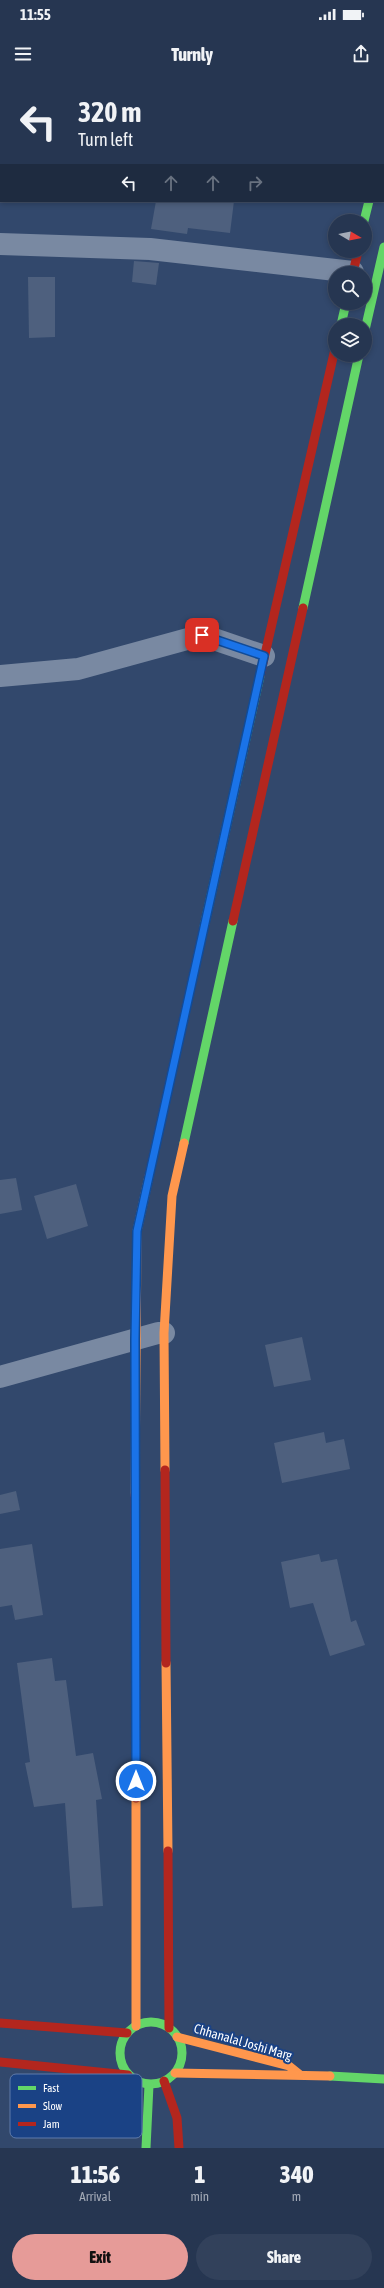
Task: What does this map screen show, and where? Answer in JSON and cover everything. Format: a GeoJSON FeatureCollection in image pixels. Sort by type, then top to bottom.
{"type":"FeatureCollection","features":[{"type":"Feature","properties":{"kind":"street"},"geometry":{"type":"LineString","coordinates":[[366,214],[369,202]]}},
{"type":"Feature","properties":{"kind":"street"},"geometry":{"type":"LineString","coordinates":[[0,244],[150,250],[328,270]]}},
{"type":"Feature","properties":{"kind":"street"},"geometry":{"type":"LineString","coordinates":[[368,318],[384,247]]}},
{"type":"Feature","properties":{"kind":"street"},"geometry":{"type":"LineString","coordinates":[[136,2026],[135,1339],[137,1231],[264,656],[332,362]]}},
{"type":"Feature","properties":{"kind":"street"},"geometry":{"type":"LineString","coordinates":[[169,2028],[164,1333],[172,1196],[357,362]]}},
{"type":"Feature","properties":{"kind":"street"},"geometry":{"type":"LineString","coordinates":[[0,676],[78,669],[202,635],[264,656]]}},
{"type":"Feature","properties":{"kind":"street"},"geometry":{"type":"LineString","coordinates":[[0,1377],[135,1339],[164,1333]]}},
{"type":"Feature","properties":{"kind":"street"},"geometry":{"type":"LineString","coordinates":[[127,2074],[124,2069],[120,2055],[123,2040],[127,2034],[136,2026],[153,2022],[169,2028],[178,2037],[182,2055],[175,2073],[164,2081],[149,2085],[142,2082]]}},
{"type":"Feature","properties":{"kind":"street"},"geometry":{"type":"LineString","coordinates":[[0,2023],[127,2034]]}},
{"type":"Feature","properties":{"kind":"street","name":"Chhanalal Joshi Marg"},"geometry":{"type":"LineString","coordinates":[[178,2037],[289,2066],[300,2075]]}},
{"type":"Feature","properties":{"kind":"street"},"geometry":{"type":"LineString","coordinates":[[0,2062],[118,2074]]}},
{"type":"Feature","properties":{"kind":"street","name":"Chhanalal Joshi Marg"},"geometry":{"type":"LineString","coordinates":[[175,2073],[287,2077],[300,2075],[384,2079]]}},
{"type":"Feature","properties":{"kind":"street"},"geometry":{"type":"LineString","coordinates":[[164,2081],[177,2118],[179,2148]]}},
{"type":"Feature","properties":{"kind":"street"},"geometry":{"type":"LineString","coordinates":[[146,2148],[149,2085]]}},
{"type":"Feature","properties":{"kind":"building"},"geometry":{"type":"Polygon","coordinates":[[[156,202],[234,202],[230,233],[188,228],[187,234],[151,229],[156,202]]]}},
{"type":"Feature","properties":{"kind":"building"},"geometry":{"type":"Polygon","coordinates":[[[134,261],[159,263],[156,285],[132,282],[134,261]]]}},
{"type":"Feature","properties":{"kind":"building"},"geometry":{"type":"Polygon","coordinates":[[[28,277],[55,277],[55,337],[29,338],[28,277]]]}},
{"type":"Feature","properties":{"kind":"building"},"geometry":{"type":"Polygon","coordinates":[[[16,1178],[22,1210],[0,1214],[0,1180],[16,1178]]]}},
{"type":"Feature","properties":{"kind":"building"},"geometry":{"type":"Polygon","coordinates":[[[76,1184],[88,1226],[47,1239],[34,1196],[76,1184]]]}},
{"type":"Feature","properties":{"kind":"building"},"geometry":{"type":"Polygon","coordinates":[[[302,1337],[311,1380],[274,1387],[265,1345],[302,1337]]]}},
{"type":"Feature","properties":{"kind":"building"},"geometry":{"type":"Polygon","coordinates":[[[324,1432],[326,1443],[344,1439],[350,1469],[282,1483],[274,1443],[324,1432]]]}},
{"type":"Feature","properties":{"kind":"building"},"geometry":{"type":"Polygon","coordinates":[[[16,1491],[20,1510],[0,1514],[0,1495],[16,1491]]]}},
{"type":"Feature","properties":{"kind":"building"},"geometry":{"type":"Polygon","coordinates":[[[32,1544],[43,1615],[15,1620],[12,1605],[0,1607],[0,1549],[32,1544]]]}},
{"type":"Feature","properties":{"kind":"building"},"geometry":{"type":"Polygon","coordinates":[[[319,1554],[321,1562],[337,1559],[351,1622],[356,1620],[365,1645],[330,1656],[313,1603],[290,1608],[281,1562],[319,1554]]]}},
{"type":"Feature","properties":{"kind":"building"},"geometry":{"type":"Polygon","coordinates":[[[52,1658],[55,1681],[66,1680],[76,1756],[93,1753],[102,1799],[96,1800],[103,1906],[72,1908],[65,1803],[34,1807],[25,1763],[30,1762],[17,1663],[52,1658]]]}},
{"type":"Feature","properties":{"kind":"traffic: fast"},"geometry":{"type":"LineString","coordinates":[[366,214],[369,202]]}},
{"type":"Feature","properties":{"kind":"traffic: fast"},"geometry":{"type":"LineString","coordinates":[[368,318],[384,247]]}},
{"type":"Feature","properties":{"kind":"traffic: fast"},"geometry":{"type":"LineString","coordinates":[[343,318],[344,310]]}},
{"type":"Feature","properties":{"kind":"traffic: fast"},"geometry":{"type":"LineString","coordinates":[[303,608],[357,362]]}},
{"type":"Feature","properties":{"kind":"traffic: fast"},"geometry":{"type":"LineString","coordinates":[[204,927],[260,676]]}},
{"type":"Feature","properties":{"kind":"traffic: fast"},"geometry":{"type":"LineString","coordinates":[[184,1143],[233,921]]}},
{"type":"Feature","properties":{"kind":"traffic: fast"},"geometry":{"type":"LineString","coordinates":[[128,2074],[122,2065],[120,2053],[122,2041],[129,2031],[139,2024],[151,2022],[163,2024],[168,2027],[180,2041],[182,2053]]}},
{"type":"Feature","properties":{"kind":"traffic: fast"},"geometry":{"type":"LineString","coordinates":[[142,2082],[151,2084],[163,2082],[168,2079],[180,2065],[182,2053]]}},
{"type":"Feature","properties":{"kind":"traffic: fast"},"geometry":{"type":"LineString","coordinates":[[330,2076],[384,2079]]}},
{"type":"Feature","properties":{"kind":"traffic: fast"},"geometry":{"type":"LineString","coordinates":[[146,2148],[149,2085]]}},
{"type":"Feature","properties":{"kind":"traffic: slow"},"geometry":{"type":"LineString","coordinates":[[165,1470],[164,1333],[172,1196],[184,1143]]}},
{"type":"Feature","properties":{"kind":"traffic: slow"},"geometry":{"type":"LineString","coordinates":[[135,1495],[137,1231],[149,1176]]}},
{"type":"Feature","properties":{"kind":"traffic: slow"},"geometry":{"type":"LineString","coordinates":[[166,1663],[168,1851]]}},
{"type":"Feature","properties":{"kind":"traffic: slow"},"geometry":{"type":"LineString","coordinates":[[136,1798],[136,2026]]}},
{"type":"Feature","properties":{"kind":"traffic: slow"},"geometry":{"type":"LineString","coordinates":[[177,2037],[289,2066],[299,2074]]}},
{"type":"Feature","properties":{"kind":"traffic: slow"},"geometry":{"type":"LineString","coordinates":[[175,2073],[330,2076]]}},
{"type":"Feature","properties":{"kind":"traffic: jam"},"geometry":{"type":"LineString","coordinates":[[355,266],[356,258]]}},
{"type":"Feature","properties":{"kind":"traffic: jam"},"geometry":{"type":"LineString","coordinates":[[260,676],[332,362]]}},
{"type":"Feature","properties":{"kind":"traffic: jam"},"geometry":{"type":"LineString","coordinates":[[233,921],[303,608]]}},
{"type":"Feature","properties":{"kind":"traffic: jam"},"geometry":{"type":"LineString","coordinates":[[149,1176],[204,927]]}},
{"type":"Feature","properties":{"kind":"traffic: jam"},"geometry":{"type":"LineString","coordinates":[[165,1470],[166,1663]]}},
{"type":"Feature","properties":{"kind":"traffic: jam"},"geometry":{"type":"LineString","coordinates":[[135,1495],[136,1798]]}},
{"type":"Feature","properties":{"kind":"traffic: jam"},"geometry":{"type":"LineString","coordinates":[[168,1851],[169,2028]]}},
{"type":"Feature","properties":{"kind":"traffic: jam"},"geometry":{"type":"LineString","coordinates":[[0,2023],[127,2033]]}},
{"type":"Feature","properties":{"kind":"traffic: jam"},"geometry":{"type":"LineString","coordinates":[[0,2062],[118,2074]]}},
{"type":"Feature","properties":{"kind":"traffic: jam"},"geometry":{"type":"LineString","coordinates":[[164,2081],[177,2118],[179,2148]]}},
{"type":"Feature","properties":{"kind":"route"},"geometry":{"type":"LineString","coordinates":[[136,1781],[135,1339],[137,1231],[264,656],[202,635]]}}]}
